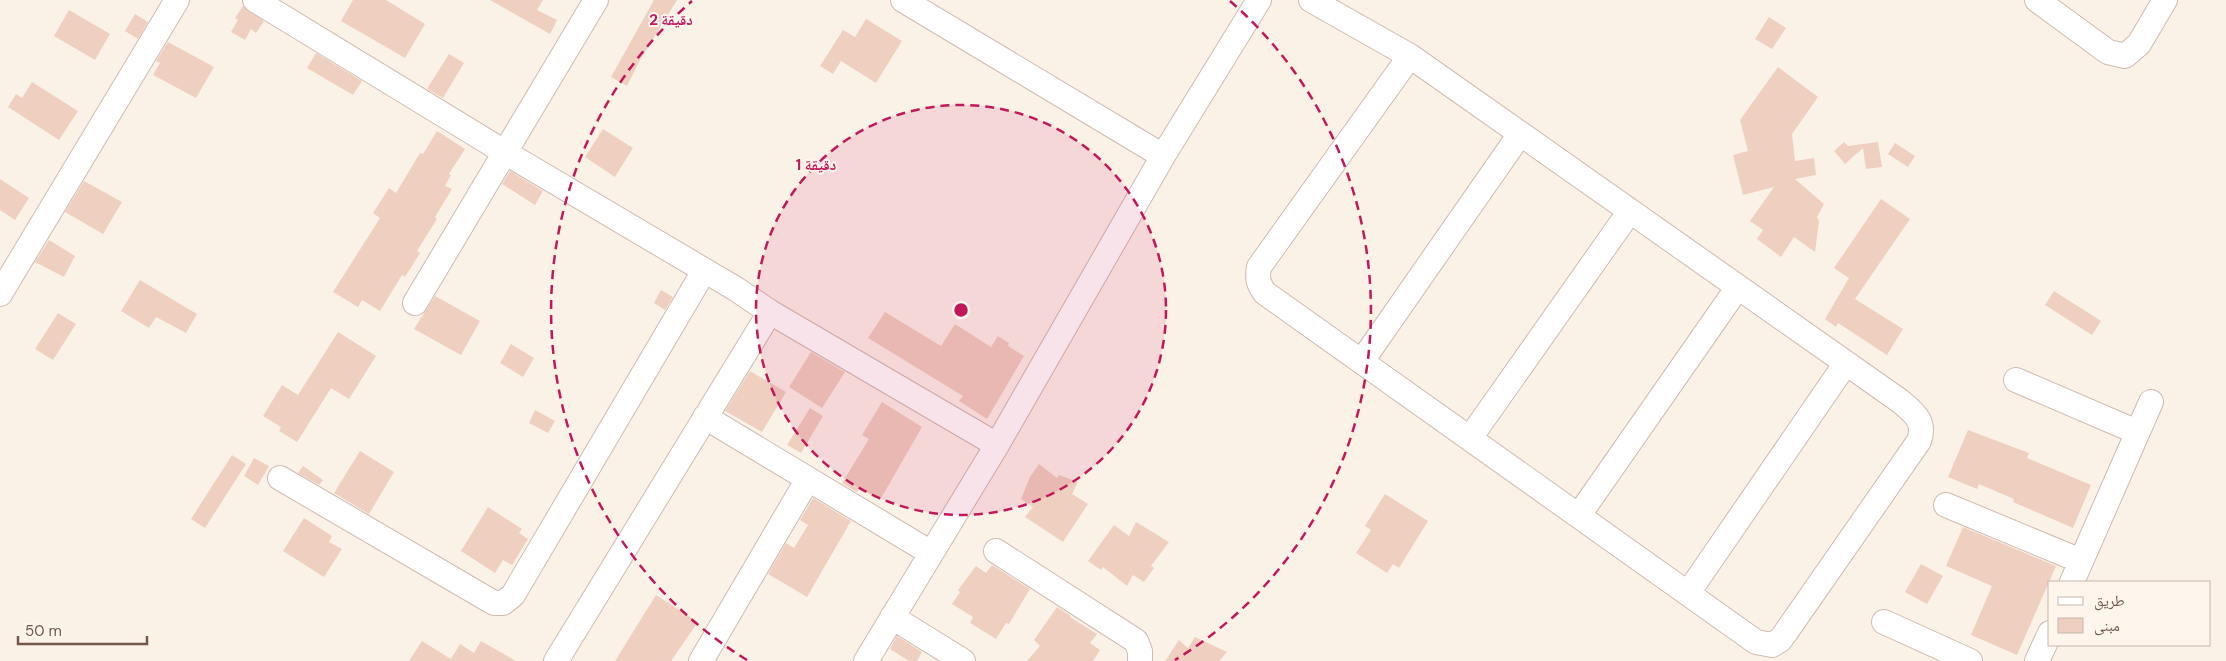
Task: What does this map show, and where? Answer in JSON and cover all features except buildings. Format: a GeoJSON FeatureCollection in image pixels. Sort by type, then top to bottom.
{"type":"FeatureCollection","features":[{"type":"Feature","properties":{"kind":"street"},"geometry":{"type":"LineString","coordinates":[[0,294],[177,0]]}},
{"type":"Feature","properties":{"kind":"street"},"geometry":{"type":"LineString","coordinates":[[255,0],[770,312],[997,445]]}},
{"type":"Feature","properties":{"kind":"street"},"geometry":{"type":"LineString","coordinates":[[415,303],[596,0]]}},
{"type":"Feature","properties":{"kind":"street"},"geometry":{"type":"LineString","coordinates":[[902,0],[1163,156]]}},
{"type":"Feature","properties":{"kind":"street"},"geometry":{"type":"LineString","coordinates":[[866,661],[997,445],[1163,156],[1259,0]]}},
{"type":"Feature","properties":{"kind":"street"},"geometry":{"type":"LineString","coordinates":[[1311,0],[1410,56],[1846,362],[1914,412],[1923,431],[1919,441],[1780,640],[1772,645],[1756,642],[1265,293],[1259,286],[1259,267],[1410,56]]}},
{"type":"Feature","properties":{"kind":"street"},"geometry":{"type":"LineString","coordinates":[[2037,0],[2108,52],[2125,56],[2139,44],[2164,0]]}},
{"type":"Feature","properties":{"kind":"street"},"geometry":{"type":"LineString","coordinates":[[1362,361],[1520,134]]}},
{"type":"Feature","properties":{"kind":"street"},"geometry":{"type":"LineString","coordinates":[[1470,438],[1630,211]]}},
{"type":"Feature","properties":{"kind":"street"},"geometry":{"type":"LineString","coordinates":[[280,478],[494,603],[503,603],[516,590],[704,271]]}},
{"type":"Feature","properties":{"kind":"street"},"geometry":{"type":"LineString","coordinates":[[1579,515],[1738,287]]}},
{"type":"Feature","properties":{"kind":"street"},"geometry":{"type":"LineString","coordinates":[[556,661],[770,312]]}},
{"type":"Feature","properties":{"kind":"street"},"geometry":{"type":"LineString","coordinates":[[1688,593],[1846,362]]}},
{"type":"Feature","properties":{"kind":"street"},"geometry":{"type":"LineString","coordinates":[[2016,380],[2137,432]]}},
{"type":"Feature","properties":{"kind":"street"},"geometry":{"type":"LineString","coordinates":[[2072,581],[2151,402]]}},
{"type":"Feature","properties":{"kind":"street"},"geometry":{"type":"LineString","coordinates":[[705,417],[931,553]]}},
{"type":"Feature","properties":{"kind":"street"},"geometry":{"type":"LineString","coordinates":[[701,661],[808,479]]}},
{"type":"Feature","properties":{"kind":"street"},"geometry":{"type":"LineString","coordinates":[[1946,505],[2081,561]]}},
{"type":"Feature","properties":{"kind":"street"},"geometry":{"type":"LineString","coordinates":[[996,551],[1136,641],[1140,651],[1140,661]]}},
{"type":"Feature","properties":{"kind":"street"},"geometry":{"type":"LineString","coordinates":[[892,617],[963,661]]}},
{"type":"Feature","properties":{"kind":"street"},"geometry":{"type":"LineString","coordinates":[[1884,622],[1970,661]]}},
{"type":"Feature","properties":{"kind":"street"},"geometry":{"type":"LineString","coordinates":[[2037,661],[2048,637]]}}]}
